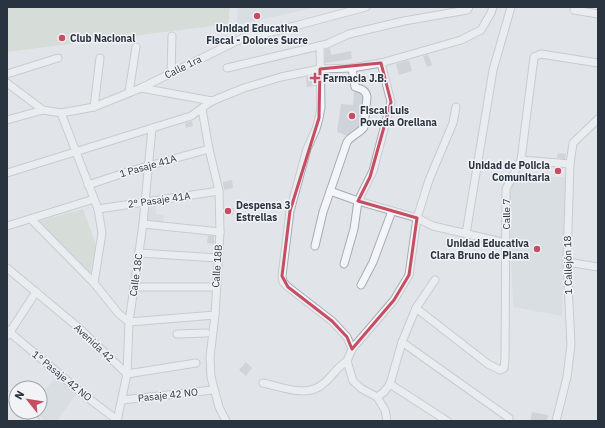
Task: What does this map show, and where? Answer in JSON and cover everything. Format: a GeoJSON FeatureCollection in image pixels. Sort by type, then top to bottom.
{"type":"FeatureCollection","features":[{"type":"Feature","properties":{"kind":"street","name":"Calle 1ra"},"geometry":{"type":"LineString","coordinates":[[7,83],[44,110],[61,113],[94,107],[141,88],[243,38],[276,31],[366,7]]}},
{"type":"Feature","properties":{"kind":"street"},"geometry":{"type":"LineString","coordinates":[[227,68],[320,46],[349,34],[404,21],[467,10],[469,7]]}},
{"type":"Feature","properties":{"kind":"street"},"geometry":{"type":"LineString","coordinates":[[7,173],[191,116],[212,101],[244,88],[281,77],[320,69],[352,68],[381,63],[461,40],[481,30],[493,7]]}},
{"type":"Feature","properties":{"kind":"street"},"geometry":{"type":"LineString","coordinates":[[466,234],[493,70],[511,7]]}},
{"type":"Feature","properties":{"kind":"street"},"geometry":{"type":"LineString","coordinates":[[575,7],[574,10],[598,14]]}},
{"type":"Feature","properties":{"kind":"street"},"geometry":{"type":"LineString","coordinates":[[171,73],[170,65],[172,36]]}},
{"type":"Feature","properties":{"kind":"street"},"geometry":{"type":"LineString","coordinates":[[320,46],[319,118],[307,149],[290,211],[282,276],[283,282],[288,287],[332,321],[347,337],[352,349]]}},
{"type":"Feature","properties":{"kind":"street"},"geometry":{"type":"LineString","coordinates":[[129,92],[136,47]]}},
{"type":"Feature","properties":{"kind":"street","name":"Calle 7"},"geometry":{"type":"LineString","coordinates":[[416,308],[488,364],[500,370],[504,368],[506,189],[521,160],[534,57],[541,54],[598,63]]}},
{"type":"Feature","properties":{"kind":"street"},"geometry":{"type":"LineString","coordinates":[[7,74],[58,58]]}},
{"type":"Feature","properties":{"kind":"street"},"geometry":{"type":"LineString","coordinates":[[94,107],[100,58]]}},
{"type":"Feature","properties":{"kind":"street"},"geometry":{"type":"LineString","coordinates":[[344,264],[354,229],[358,201],[373,171],[391,102],[381,63]]}},
{"type":"Feature","properties":{"kind":"street"},"geometry":{"type":"LineString","coordinates":[[315,246],[323,212],[347,142],[354,134],[362,130],[364,127],[367,97],[364,90],[354,88],[352,68]]}},
{"type":"Feature","properties":{"kind":"street"},"geometry":{"type":"LineString","coordinates":[[141,88],[212,101]]}},
{"type":"Feature","properties":{"kind":"street"},"geometry":{"type":"LineString","coordinates":[[387,421],[385,410],[377,397],[362,389],[353,380],[347,361],[352,349],[394,300],[409,275],[417,218],[429,180],[453,123],[456,106]]}},
{"type":"Feature","properties":{"kind":"street","name":"Calle 18B"},"geometry":{"type":"LineString","coordinates":[[202,109],[209,149],[219,191],[220,232],[215,315],[210,357],[211,377],[219,407],[226,421]]}},
{"type":"Feature","properties":{"kind":"street"},"geometry":{"type":"LineString","coordinates":[[7,120],[44,110]]}},
{"type":"Feature","properties":{"kind":"street"},"geometry":{"type":"LineString","coordinates":[[61,113],[98,209],[102,233],[94,283]]}},
{"type":"Feature","properties":{"kind":"street","name":"1 Callejón 18"},"geometry":{"type":"LineString","coordinates":[[556,421],[567,377],[572,345],[567,262],[570,164],[573,143],[598,119]]}},
{"type":"Feature","properties":{"kind":"street","name":"Calle 18C"},"geometry":{"type":"LineString","coordinates":[[117,421],[127,374],[129,322],[143,224],[152,128]]}},
{"type":"Feature","properties":{"kind":"street","name":"1 Pasaje 41A"},"geometry":{"type":"LineString","coordinates":[[88,185],[209,149]]}},
{"type":"Feature","properties":{"kind":"street"},"geometry":{"type":"LineString","coordinates":[[521,160],[570,164]]}},
{"type":"Feature","properties":{"kind":"street","name":"2° Pasaje 41A"},"geometry":{"type":"LineString","coordinates":[[98,209],[219,191]]}},
{"type":"Feature","properties":{"kind":"street"},"geometry":{"type":"LineString","coordinates":[[330,191],[358,201],[417,218],[432,226],[506,243]]}},
{"type":"Feature","properties":{"kind":"street"},"geometry":{"type":"LineString","coordinates":[[7,226],[94,199]]}},
{"type":"Feature","properties":{"kind":"street"},"geometry":{"type":"LineString","coordinates":[[361,285],[373,262],[392,211]]}},
{"type":"Feature","properties":{"kind":"street"},"geometry":{"type":"LineString","coordinates":[[31,219],[94,283],[115,309],[129,322],[215,315]]}},
{"type":"Feature","properties":{"kind":"street"},"geometry":{"type":"LineString","coordinates":[[143,224],[220,232]]}},
{"type":"Feature","properties":{"kind":"street"},"geometry":{"type":"LineString","coordinates":[[138,253],[218,258]]}},
{"type":"Feature","properties":{"kind":"street"},"geometry":{"type":"LineString","coordinates":[[567,262],[598,266]]}},
{"type":"Feature","properties":{"kind":"street","name":"Avenida 42"},"geometry":{"type":"LineString","coordinates":[[7,268],[79,328],[127,374]]}},
{"type":"Feature","properties":{"kind":"street"},"geometry":{"type":"LineString","coordinates":[[377,397],[384,392],[390,384],[402,342],[416,308],[436,280]]}},
{"type":"Feature","properties":{"kind":"street"},"geometry":{"type":"LineString","coordinates":[[134,287],[216,287]]}},
{"type":"Feature","properties":{"kind":"street"},"geometry":{"type":"LineString","coordinates":[[8,333],[36,292]]}},
{"type":"Feature","properties":{"kind":"street","name":"1° Pasaje 42 NO"},"geometry":{"type":"LineString","coordinates":[[8,333],[117,421]]}},
{"type":"Feature","properties":{"kind":"street"},"geometry":{"type":"LineString","coordinates":[[177,334],[206,333]]}},
{"type":"Feature","properties":{"kind":"street"},"geometry":{"type":"LineString","coordinates":[[402,342],[508,420]]}},
{"type":"Feature","properties":{"kind":"street"},"geometry":{"type":"LineString","coordinates":[[263,383],[304,392],[314,390],[324,384],[339,366],[347,361]]}},
{"type":"Feature","properties":{"kind":"street"},"geometry":{"type":"LineString","coordinates":[[127,374],[196,364]]}},
{"type":"Feature","properties":{"kind":"street"},"geometry":{"type":"LineString","coordinates":[[390,384],[447,421]]}},
{"type":"Feature","properties":{"kind":"street","name":"Pasaje 42 NO"},"geometry":{"type":"LineString","coordinates":[[122,400],[214,390]]}},
{"type":"Feature","properties":{"kind":"highlighted area"},"geometry":{"type":"Polygon","coordinates":[[[381,63],[391,102],[370,177],[358,201],[417,218],[409,275],[394,300],[352,349],[347,337],[332,321],[288,287],[282,276],[290,211],[319,118],[320,69],[381,63]]]}},
{"type":"Feature","properties":{"kind":"shaded area","name":"Unidad Educativa Fiscal - Dolores Sucre"},"geometry":{"type":"Polygon","coordinates":[[[238,7],[318,7],[236,25],[238,7]]]}},
{"type":"Feature","properties":{"kind":"shaded area","name":"Fiscal Luis Poveda Orellana"},"geometry":{"type":"Polygon","coordinates":[[[354,92],[366,93],[363,126],[350,137],[337,132],[341,104],[353,105],[354,92]]]}},
{"type":"Feature","properties":{"kind":"shaded area","name":"Unidad Educativa Clara Bruno de Piana"},"geometry":{"type":"Polygon","coordinates":[[[517,176],[565,177],[562,316],[513,307],[509,190],[517,176]]]}},
{"type":"Feature","properties":{"kind":"shaded area"},"geometry":{"type":"Polygon","coordinates":[[[148,203],[156,203],[156,214],[164,215],[163,224],[146,222],[148,203]]]}},
{"type":"Feature","properties":{"kind":"shaded area"},"geometry":{"type":"Polygon","coordinates":[[[56,378],[76,394],[57,421],[44,420],[48,420],[48,386],[56,378]]]}},
{"type":"Feature","properties":{"kind":"green space","name":"Club Nacional"},"geometry":{"type":"Polygon","coordinates":[[[7,7],[230,7],[228,24],[7,52],[7,7]]]}},
{"type":"Feature","properties":{"kind":"green space"},"geometry":{"type":"Polygon","coordinates":[[[83,209],[96,245],[90,274],[38,224],[39,221],[83,209]]]}},
{"type":"Feature","properties":{"kind":"building"},"geometry":{"type":"Polygon","coordinates":[[[330,48],[331,55],[351,51],[352,59],[325,63],[325,50],[330,48]]]}},
{"type":"Feature","properties":{"kind":"building"},"geometry":{"type":"Polygon","coordinates":[[[428,55],[432,65],[427,67],[423,56],[428,55]]]}},
{"type":"Feature","properties":{"kind":"building"},"geometry":{"type":"Polygon","coordinates":[[[409,60],[412,71],[399,75],[396,64],[409,60]]]}},
{"type":"Feature","properties":{"kind":"building"},"geometry":{"type":"Polygon","coordinates":[[[315,75],[316,86],[307,87],[306,77],[315,75]]]}},
{"type":"Feature","properties":{"kind":"building"},"geometry":{"type":"Polygon","coordinates":[[[192,121],[193,126],[186,128],[185,123],[192,121]]]}},
{"type":"Feature","properties":{"kind":"building"},"geometry":{"type":"Polygon","coordinates":[[[558,153],[566,154],[565,159],[557,158],[558,153]]]}},
{"type":"Feature","properties":{"kind":"building","name":"Unidad de Policia Comunitaria"},"geometry":{"type":"Polygon","coordinates":[[[554,168],[563,168],[562,175],[554,175],[554,168]]]}},
{"type":"Feature","properties":{"kind":"building"},"geometry":{"type":"Polygon","coordinates":[[[232,180],[233,188],[224,190],[223,182],[232,180]]]}},
{"type":"Feature","properties":{"kind":"building"},"geometry":{"type":"Polygon","coordinates":[[[225,207],[234,208],[233,215],[225,214],[225,207]]]}},
{"type":"Feature","properties":{"kind":"building"},"geometry":{"type":"Polygon","coordinates":[[[208,236],[214,236],[214,244],[207,243],[208,236]]]}},
{"type":"Feature","properties":{"kind":"building"},"geometry":{"type":"Polygon","coordinates":[[[246,362],[252,368],[246,376],[239,370],[246,362]]]}},
{"type":"Feature","properties":{"kind":"building"},"geometry":{"type":"Polygon","coordinates":[[[532,412],[548,415],[547,421],[530,421],[532,412]]]}},
{"type":"Feature","properties":{"kind":"place","name":"Unidad Educativa Fiscal - Dolores Sucre"},"geometry":{"type":"Point","coordinates":[257,16]}},
{"type":"Feature","properties":{"kind":"place","name":"Club Nacional"},"geometry":{"type":"Point","coordinates":[62,38]}},
{"type":"Feature","properties":{"kind":"place","name":"Farmacia J.B."},"geometry":{"type":"Point","coordinates":[315,78]}},
{"type":"Feature","properties":{"kind":"place","name":"Fiscal Luis Poveda Orellana"},"geometry":{"type":"Point","coordinates":[352,116]}},
{"type":"Feature","properties":{"kind":"place","name":"Unidad de Policia Comunitaria"},"geometry":{"type":"Point","coordinates":[558,171]}},
{"type":"Feature","properties":{"kind":"place","name":"Despensa 3 Estrellas"},"geometry":{"type":"Point","coordinates":[228,211]}},
{"type":"Feature","properties":{"kind":"place","name":"Unidad Educativa Clara Bruno de Piana"},"geometry":{"type":"Point","coordinates":[537,249]}}]}
